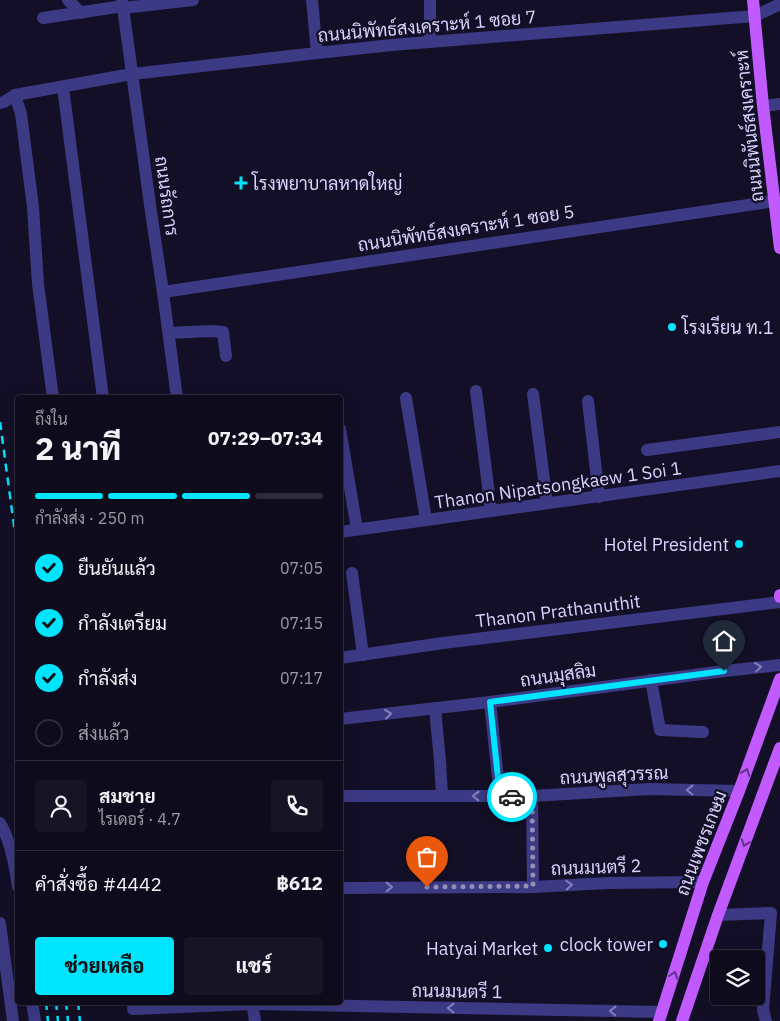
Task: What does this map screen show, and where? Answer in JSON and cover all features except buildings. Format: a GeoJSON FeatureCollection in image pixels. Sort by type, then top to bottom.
{"type":"FeatureCollection","features":[{"type":"Feature","properties":{"kind":"main road","name":"ถนนนิพันธ์สงเคราะห์"},"geometry":{"type":"LineString","coordinates":[[753,0],[763,106],[775,165],[775,201],[780,248]]}},
{"type":"Feature","properties":{"kind":"main road","name":"ถนนเพชรเกษม"},"geometry":{"type":"LineString","coordinates":[[660,1017],[703,882],[780,679]]}},
{"type":"Feature","properties":{"kind":"main road"},"geometry":{"type":"LineString","coordinates":[[682,1021],[718,914],[780,748]]}},
{"type":"Feature","properties":{"kind":"street"},"geometry":{"type":"LineString","coordinates":[[68,0],[80,12]]}},
{"type":"Feature","properties":{"kind":"street"},"geometry":{"type":"LineString","coordinates":[[44,18],[123,4],[193,0]]}},
{"type":"Feature","properties":{"kind":"street"},"geometry":{"type":"LineString","coordinates":[[312,0],[316,52]]}},
{"type":"Feature","properties":{"kind":"street"},"geometry":{"type":"LineString","coordinates":[[430,0],[430,42]]}},
{"type":"Feature","properties":{"kind":"street","name":"ถนนรัถการ"},"geometry":{"type":"LineString","coordinates":[[123,4],[177,395]]}},
{"type":"Feature","properties":{"kind":"street"},"geometry":{"type":"LineString","coordinates":[[755,16],[780,4]]}},
{"type":"Feature","properties":{"kind":"street","name":"ถนนนิพัทธ์สงเคราะห์ 1 ซอย 7"},"geometry":{"type":"LineString","coordinates":[[15,96],[132,74],[316,52],[755,16]]}},
{"type":"Feature","properties":{"kind":"street"},"geometry":{"type":"LineString","coordinates":[[63,86],[103,395]]}},
{"type":"Feature","properties":{"kind":"street"},"geometry":{"type":"LineString","coordinates":[[0,94],[15,96]]}},
{"type":"Feature","properties":{"kind":"street"},"geometry":{"type":"LineString","coordinates":[[0,103],[15,96]]}},
{"type":"Feature","properties":{"kind":"street"},"geometry":{"type":"LineString","coordinates":[[15,96],[21,114],[33,207],[38,284],[53,395]]}},
{"type":"Feature","properties":{"kind":"street"},"geometry":{"type":"LineString","coordinates":[[763,106],[780,104]]}},
{"type":"Feature","properties":{"kind":"street","name":"ถนนนิพัทธ์สงเคราะห์ 1 ซอย 5"},"geometry":{"type":"LineString","coordinates":[[163,292],[775,201]]}},
{"type":"Feature","properties":{"kind":"street"},"geometry":{"type":"LineString","coordinates":[[169,333],[223,332],[226,356]]}},
{"type":"Feature","properties":{"kind":"street"},"geometry":{"type":"LineString","coordinates":[[476,391],[491,510]]}},
{"type":"Feature","properties":{"kind":"street"},"geometry":{"type":"LineString","coordinates":[[533,394],[547,503]]}},
{"type":"Feature","properties":{"kind":"street"},"geometry":{"type":"LineString","coordinates":[[406,398],[426,520]]}},
{"type":"Feature","properties":{"kind":"street"},"geometry":{"type":"LineString","coordinates":[[588,401],[599,497]]}},
{"type":"Feature","properties":{"kind":"street"},"geometry":{"type":"LineString","coordinates":[[647,450],[780,432]]}},
{"type":"Feature","properties":{"kind":"street"},"geometry":{"type":"LineString","coordinates":[[343,447],[357,529]]}},
{"type":"Feature","properties":{"kind":"street","name":"Thanon Nipatsongkaew 1 Soi 1"},"geometry":{"type":"LineString","coordinates":[[343,531],[780,471]]}},
{"type":"Feature","properties":{"kind":"street"},"geometry":{"type":"LineString","coordinates":[[352,573],[363,655]]}},
{"type":"Feature","properties":{"kind":"street","name":"Thanon Prathanuthit"},"geometry":{"type":"LineString","coordinates":[[343,658],[443,643],[780,602]]}},
{"type":"Feature","properties":{"kind":"street","name":"ถนนมุสลิม"},"geometry":{"type":"LineString","coordinates":[[343,719],[780,665]]}},
{"type":"Feature","properties":{"kind":"street"},"geometry":{"type":"LineString","coordinates":[[651,680],[660,730],[703,732]]}},
{"type":"Feature","properties":{"kind":"street"},"geometry":{"type":"LineString","coordinates":[[490,702],[500,797]]}},
{"type":"Feature","properties":{"kind":"street"},"geometry":{"type":"LineString","coordinates":[[435,708],[442,796]]}},
{"type":"Feature","properties":{"kind":"street","name":"ถนนพูลสุวรรณ"},"geometry":{"type":"LineString","coordinates":[[343,796],[500,797],[648,789],[739,791]]}},
{"type":"Feature","properties":{"kind":"street"},"geometry":{"type":"LineString","coordinates":[[532,796],[533,886]]}},
{"type":"Feature","properties":{"kind":"street"},"geometry":{"type":"LineString","coordinates":[[0,823],[7,838],[15,872]]}},
{"type":"Feature","properties":{"kind":"street","name":"ถนนมนตรี 2"},"geometry":{"type":"LineString","coordinates":[[343,888],[703,882]]}},
{"type":"Feature","properties":{"kind":"street"},"geometry":{"type":"LineString","coordinates":[[718,914],[771,913],[763,1010],[766,1021]]}},
{"type":"Feature","properties":{"kind":"street"},"geometry":{"type":"LineString","coordinates":[[0,923],[8,1015]]}},
{"type":"Feature","properties":{"kind":"street"},"geometry":{"type":"LineString","coordinates":[[32,1005],[35,1021]]}},
{"type":"Feature","properties":{"kind":"street","name":"ถนนมนตรี 1"},"geometry":{"type":"LineString","coordinates":[[133,1011],[222,1005]]}},
{"type":"Feature","properties":{"kind":"street"},"geometry":{"type":"LineString","coordinates":[[252,1005],[255,1021]]}},
{"type":"Feature","properties":{"kind":"street","name":"ถนนมนตรี 1"},"geometry":{"type":"LineString","coordinates":[[310,1005],[660,1017]]}},
{"type":"Feature","properties":{"kind":"railway"},"geometry":{"type":"LineString","coordinates":[[0,422],[15,533]]}},
{"type":"Feature","properties":{"kind":"railway"},"geometry":{"type":"LineString","coordinates":[[46,1005],[48,1021]]}},
{"type":"Feature","properties":{"kind":"railway"},"geometry":{"type":"LineString","coordinates":[[56,1005],[58,1021]]}},
{"type":"Feature","properties":{"kind":"railway"},"geometry":{"type":"LineString","coordinates":[[66,1005],[68,1021]]}},
{"type":"Feature","properties":{"kind":"railway"},"geometry":{"type":"LineString","coordinates":[[78,1005],[80,1021]]}},
{"type":"Feature","properties":{"kind":"way so far"},"geometry":{"type":"LineString","coordinates":[[427,887],[533,886],[532,796],[512,797]]}},
{"type":"Feature","properties":{"kind":"place","name":"โรงพยาบาลหาดใหญ่"},"geometry":{"type":"Point","coordinates":[241,183]}},
{"type":"Feature","properties":{"kind":"place","name":"โรงเรียน ท.1"},"geometry":{"type":"Point","coordinates":[672,327]}},
{"type":"Feature","properties":{"kind":"place","name":"Hotel President"},"geometry":{"type":"Point","coordinates":[739,544]}},
{"type":"Feature","properties":{"kind":"place","name":"clock tower"},"geometry":{"type":"Point","coordinates":[663,944]}},
{"type":"Feature","properties":{"kind":"place","name":"Hatyai Market"},"geometry":{"type":"Point","coordinates":[548,948]}},
{"type":"Feature","properties":{"kind":"route"},"geometry":{"type":"LineString","coordinates":[[512,797],[500,797],[490,702],[724,671]]}}]}
